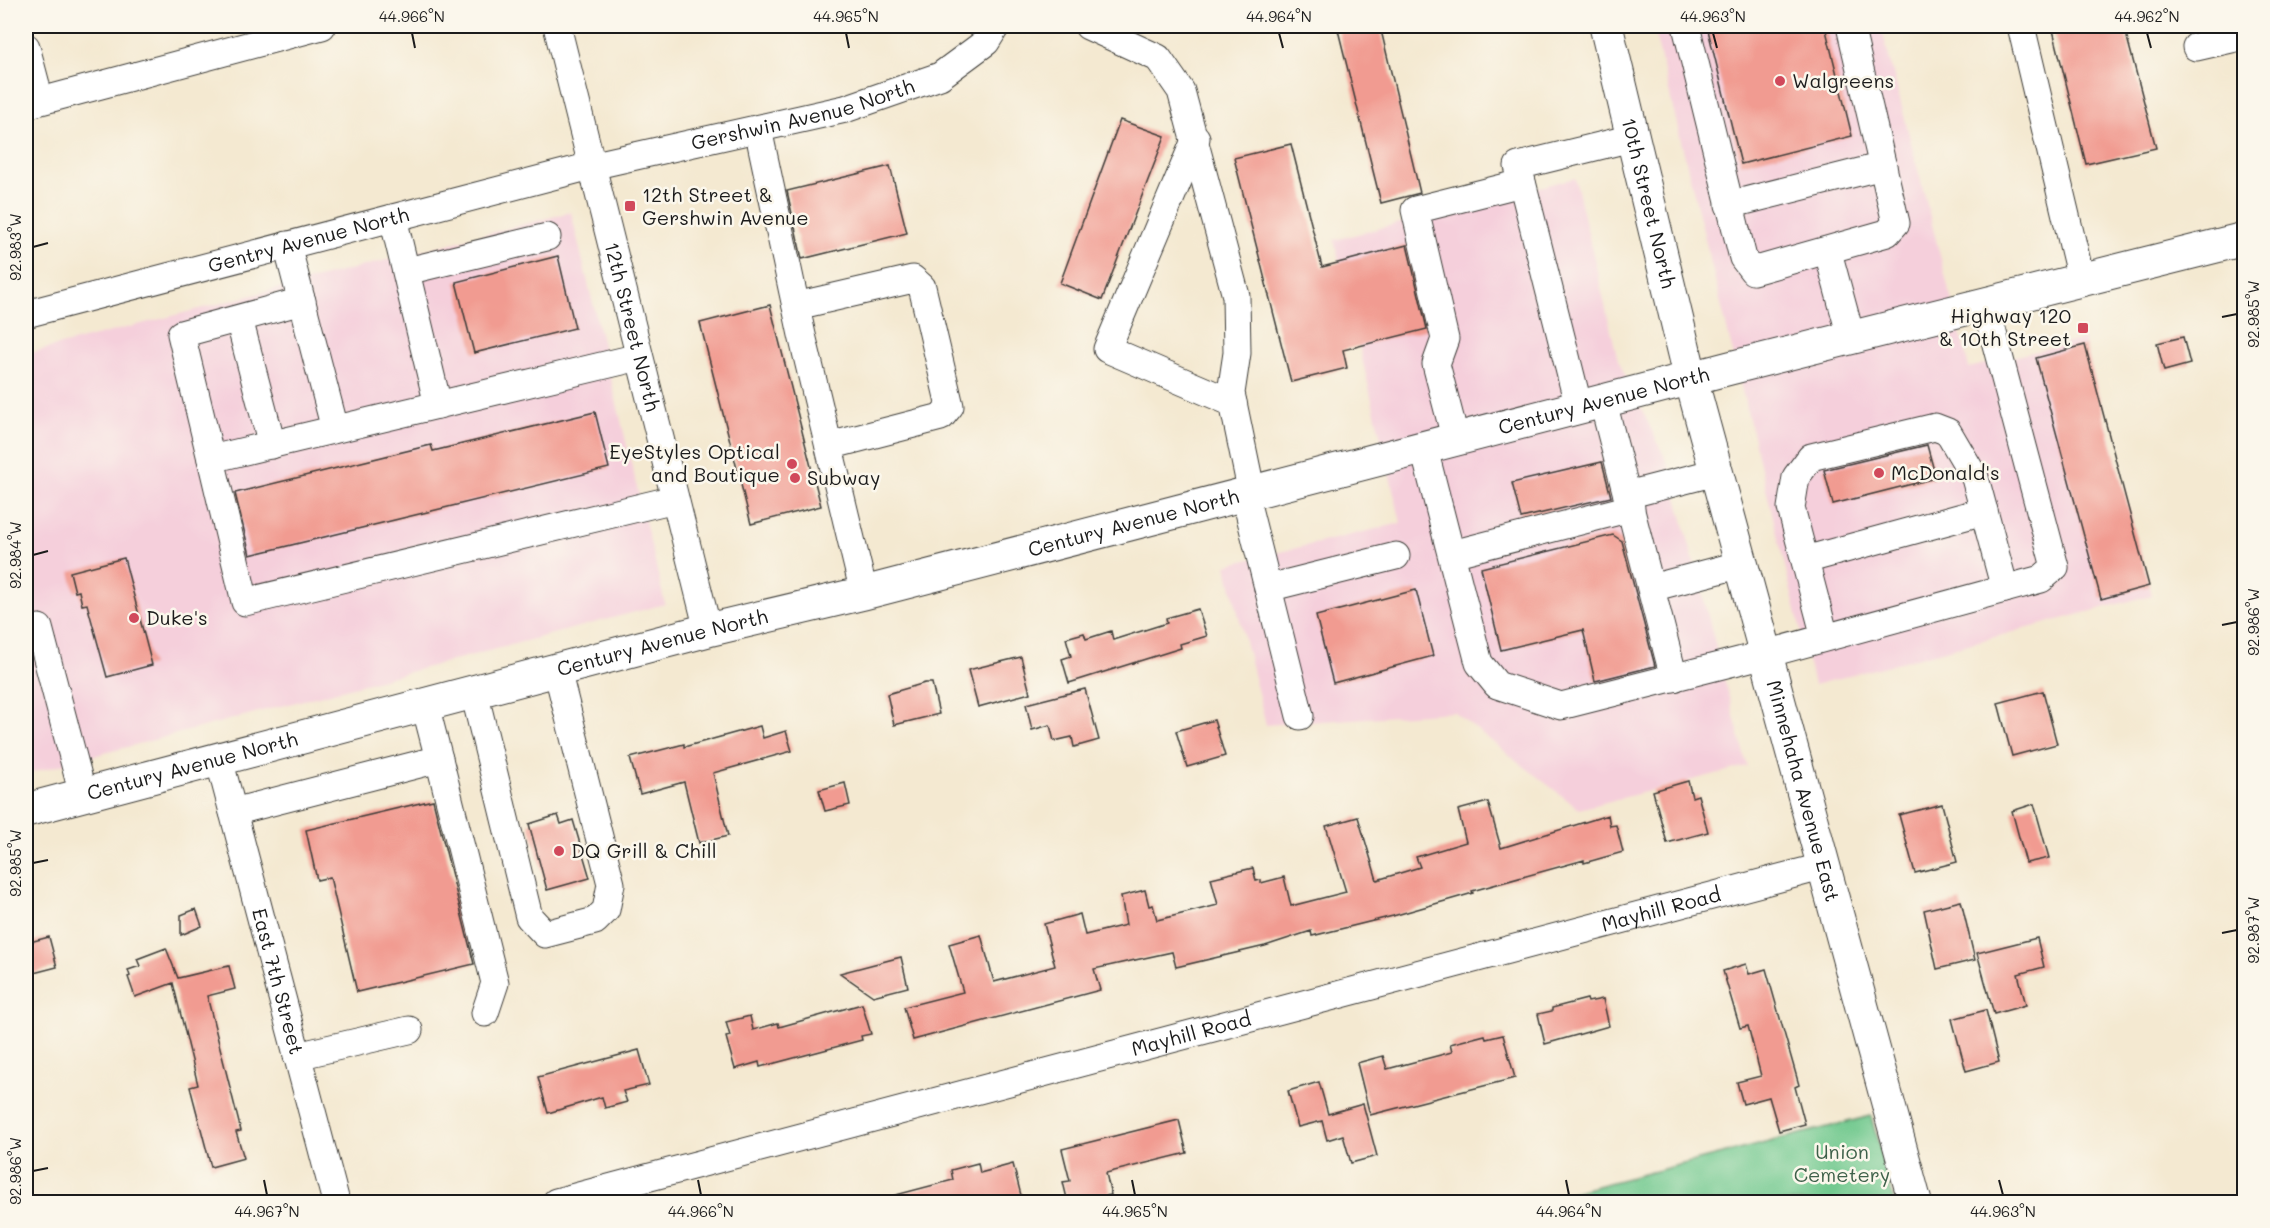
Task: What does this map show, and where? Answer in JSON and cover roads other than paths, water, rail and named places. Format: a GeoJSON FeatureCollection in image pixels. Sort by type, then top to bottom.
{"type":"FeatureCollection","features":[{"type":"Feature","properties":{"kind":"main road","name":"10th Street North"},"geometry":{"type":"LineString","coordinates":[[1606,26],[1691,379]]}},
{"type":"Feature","properties":{"kind":"main road","name":"Century Avenue North"},"geometry":{"type":"LineString","coordinates":[[26,810],[708,630],[864,593],[1249,495],[1851,337],[2244,239]]}},
{"type":"Feature","properties":{"kind":"main road","name":"Minnehaha Avenue East"},"geometry":{"type":"LineString","coordinates":[[1691,379],[1915,1203]]}},
{"type":"Feature","properties":{"kind":"street"},"geometry":{"type":"LineString","coordinates":[[26,47],[33,103],[322,26]]}},
{"type":"Feature","properties":{"kind":"street","name":"12th Street North"},"geometry":{"type":"LineString","coordinates":[[557,26],[708,630]]}},
{"type":"Feature","properties":{"kind":"street","name":"Gershwin Avenue North"},"geometry":{"type":"LineString","coordinates":[[591,166],[845,109],[940,76],[986,42],[996,26]]}},
{"type":"Feature","properties":{"kind":"street"},"geometry":{"type":"LineString","coordinates":[[1088,26],[1158,58],[1182,91],[1236,296],[1237,353],[1231,393],[1268,588],[1300,716]]}},
{"type":"Feature","properties":{"kind":"street"},"geometry":{"type":"LineString","coordinates":[[1686,26],[1743,258],[1753,271],[1828,252],[1887,233],[1896,223],[1850,26]]}},
{"type":"Feature","properties":{"kind":"street"},"geometry":{"type":"LineString","coordinates":[[2021,26],[2081,279]]}},
{"type":"Feature","properties":{"kind":"street"},"geometry":{"type":"LineString","coordinates":[[2196,47],[2244,36]]}},
{"type":"Feature","properties":{"kind":"street"},"geometry":{"type":"LineString","coordinates":[[758,129],[796,306],[864,593]]}},
{"type":"Feature","properties":{"kind":"street"},"geometry":{"type":"LineString","coordinates":[[1196,138],[1107,349],[1233,403]]}},
{"type":"Feature","properties":{"kind":"street"},"geometry":{"type":"LineString","coordinates":[[1632,138],[1518,166],[1591,405],[1629,502],[1674,678]]}},
{"type":"Feature","properties":{"kind":"street","name":"Gentry Avenue North"},"geometry":{"type":"LineString","coordinates":[[26,314],[591,166]]}},
{"type":"Feature","properties":{"kind":"street"},"geometry":{"type":"LineString","coordinates":[[1730,206],[1883,166]]}},
{"type":"Feature","properties":{"kind":"street"},"geometry":{"type":"LineString","coordinates":[[1456,441],[1436,364],[1445,339],[1415,210],[1522,183]]}},
{"type":"Feature","properties":{"kind":"street"},"geometry":{"type":"LineString","coordinates":[[393,218],[438,405]]}},
{"type":"Feature","properties":{"kind":"street"},"geometry":{"type":"LineString","coordinates":[[407,271],[547,237]]}},
{"type":"Feature","properties":{"kind":"street"},"geometry":{"type":"LineString","coordinates":[[287,245],[335,429]]}},
{"type":"Feature","properties":{"kind":"street"},"geometry":{"type":"LineString","coordinates":[[1828,252],[1851,337]]}},
{"type":"Feature","properties":{"kind":"street"},"geometry":{"type":"LineString","coordinates":[[796,306],[893,282],[913,279],[922,287],[950,406],[941,417],[829,446]]}},
{"type":"Feature","properties":{"kind":"street"},"geometry":{"type":"LineString","coordinates":[[302,302],[181,334],[245,602],[675,500]]}},
{"type":"Feature","properties":{"kind":"street"},"geometry":{"type":"LineString","coordinates":[[1424,449],[1479,663],[1497,685],[1561,706],[1674,678],[2041,579],[2055,567],[1985,303]]}},
{"type":"Feature","properties":{"kind":"street"},"geometry":{"type":"LineString","coordinates":[[239,319],[272,445]]}},
{"type":"Feature","properties":{"kind":"street"},"geometry":{"type":"LineString","coordinates":[[212,459],[639,357]]}},
{"type":"Feature","properties":{"kind":"street"},"geometry":{"type":"LineString","coordinates":[[1825,637],[1791,508],[1796,477],[1811,457],[1935,427],[1948,432],[1975,478],[2005,589]]}},
{"type":"Feature","properties":{"kind":"street"},"geometry":{"type":"LineString","coordinates":[[1452,554],[1629,502],[1716,472]]}},
{"type":"Feature","properties":{"kind":"street"},"geometry":{"type":"LineString","coordinates":[[1805,560],[1984,511]]}},
{"type":"Feature","properties":{"kind":"street"},"geometry":{"type":"LineString","coordinates":[[1268,588],[1395,556]]}},
{"type":"Feature","properties":{"kind":"street"},"geometry":{"type":"LineString","coordinates":[[1651,588],[1742,564]]}},
{"type":"Feature","properties":{"kind":"street"},"geometry":{"type":"LineString","coordinates":[[39,628],[83,795]]}},
{"type":"Feature","properties":{"kind":"street"},"geometry":{"type":"LineString","coordinates":[[474,692],[529,917],[545,934],[595,921],[606,910],[611,884],[557,670]]}},
{"type":"Feature","properties":{"kind":"street"},"geometry":{"type":"LineString","coordinates":[[425,705],[495,983],[485,1013]]}},
{"type":"Feature","properties":{"kind":"street","name":"East 7th Street"},"geometry":{"type":"LineString","coordinates":[[219,759],[336,1203]]}},
{"type":"Feature","properties":{"kind":"street"},"geometry":{"type":"LineString","coordinates":[[233,812],[438,759]]}},
{"type":"Feature","properties":{"kind":"street","name":"Mayhill Road"},"geometry":{"type":"LineString","coordinates":[[556,1203],[1825,866]]}},
{"type":"Feature","properties":{"kind":"street"},"geometry":{"type":"LineString","coordinates":[[297,1056],[410,1030]]}},
{"type":"Feature","properties":{"kind":"place","name":"Walgreens"},"geometry":{"type":"Point","coordinates":[1780,81]}},
{"type":"Feature","properties":{"kind":"place","name":"12th Street & Gershwin Avenue"},"geometry":{"type":"Point","coordinates":[630,206]}},
{"type":"Feature","properties":{"kind":"place","name":"Highway 120 & 10th Street"},"geometry":{"type":"Point","coordinates":[2083,328]}},
{"type":"Feature","properties":{"kind":"place","name":"EyeStyles Optical and Boutique"},"geometry":{"type":"Point","coordinates":[792,464]}},
{"type":"Feature","properties":{"kind":"place","name":"McDonald's"},"geometry":{"type":"Point","coordinates":[1879,473]}},
{"type":"Feature","properties":{"kind":"place","name":"Subway"},"geometry":{"type":"Point","coordinates":[795,478]}},
{"type":"Feature","properties":{"kind":"place","name":"Duke's"},"geometry":{"type":"Point","coordinates":[134,618]}},
{"type":"Feature","properties":{"kind":"place","name":"DQ Grill & Chill"},"geometry":{"type":"Point","coordinates":[559,851]}},
{"type":"Feature","properties":{"kind":"park label","name":"Union Cemetery"},"geometry":{"type":"Point","coordinates":[1842,1164]}}]}
